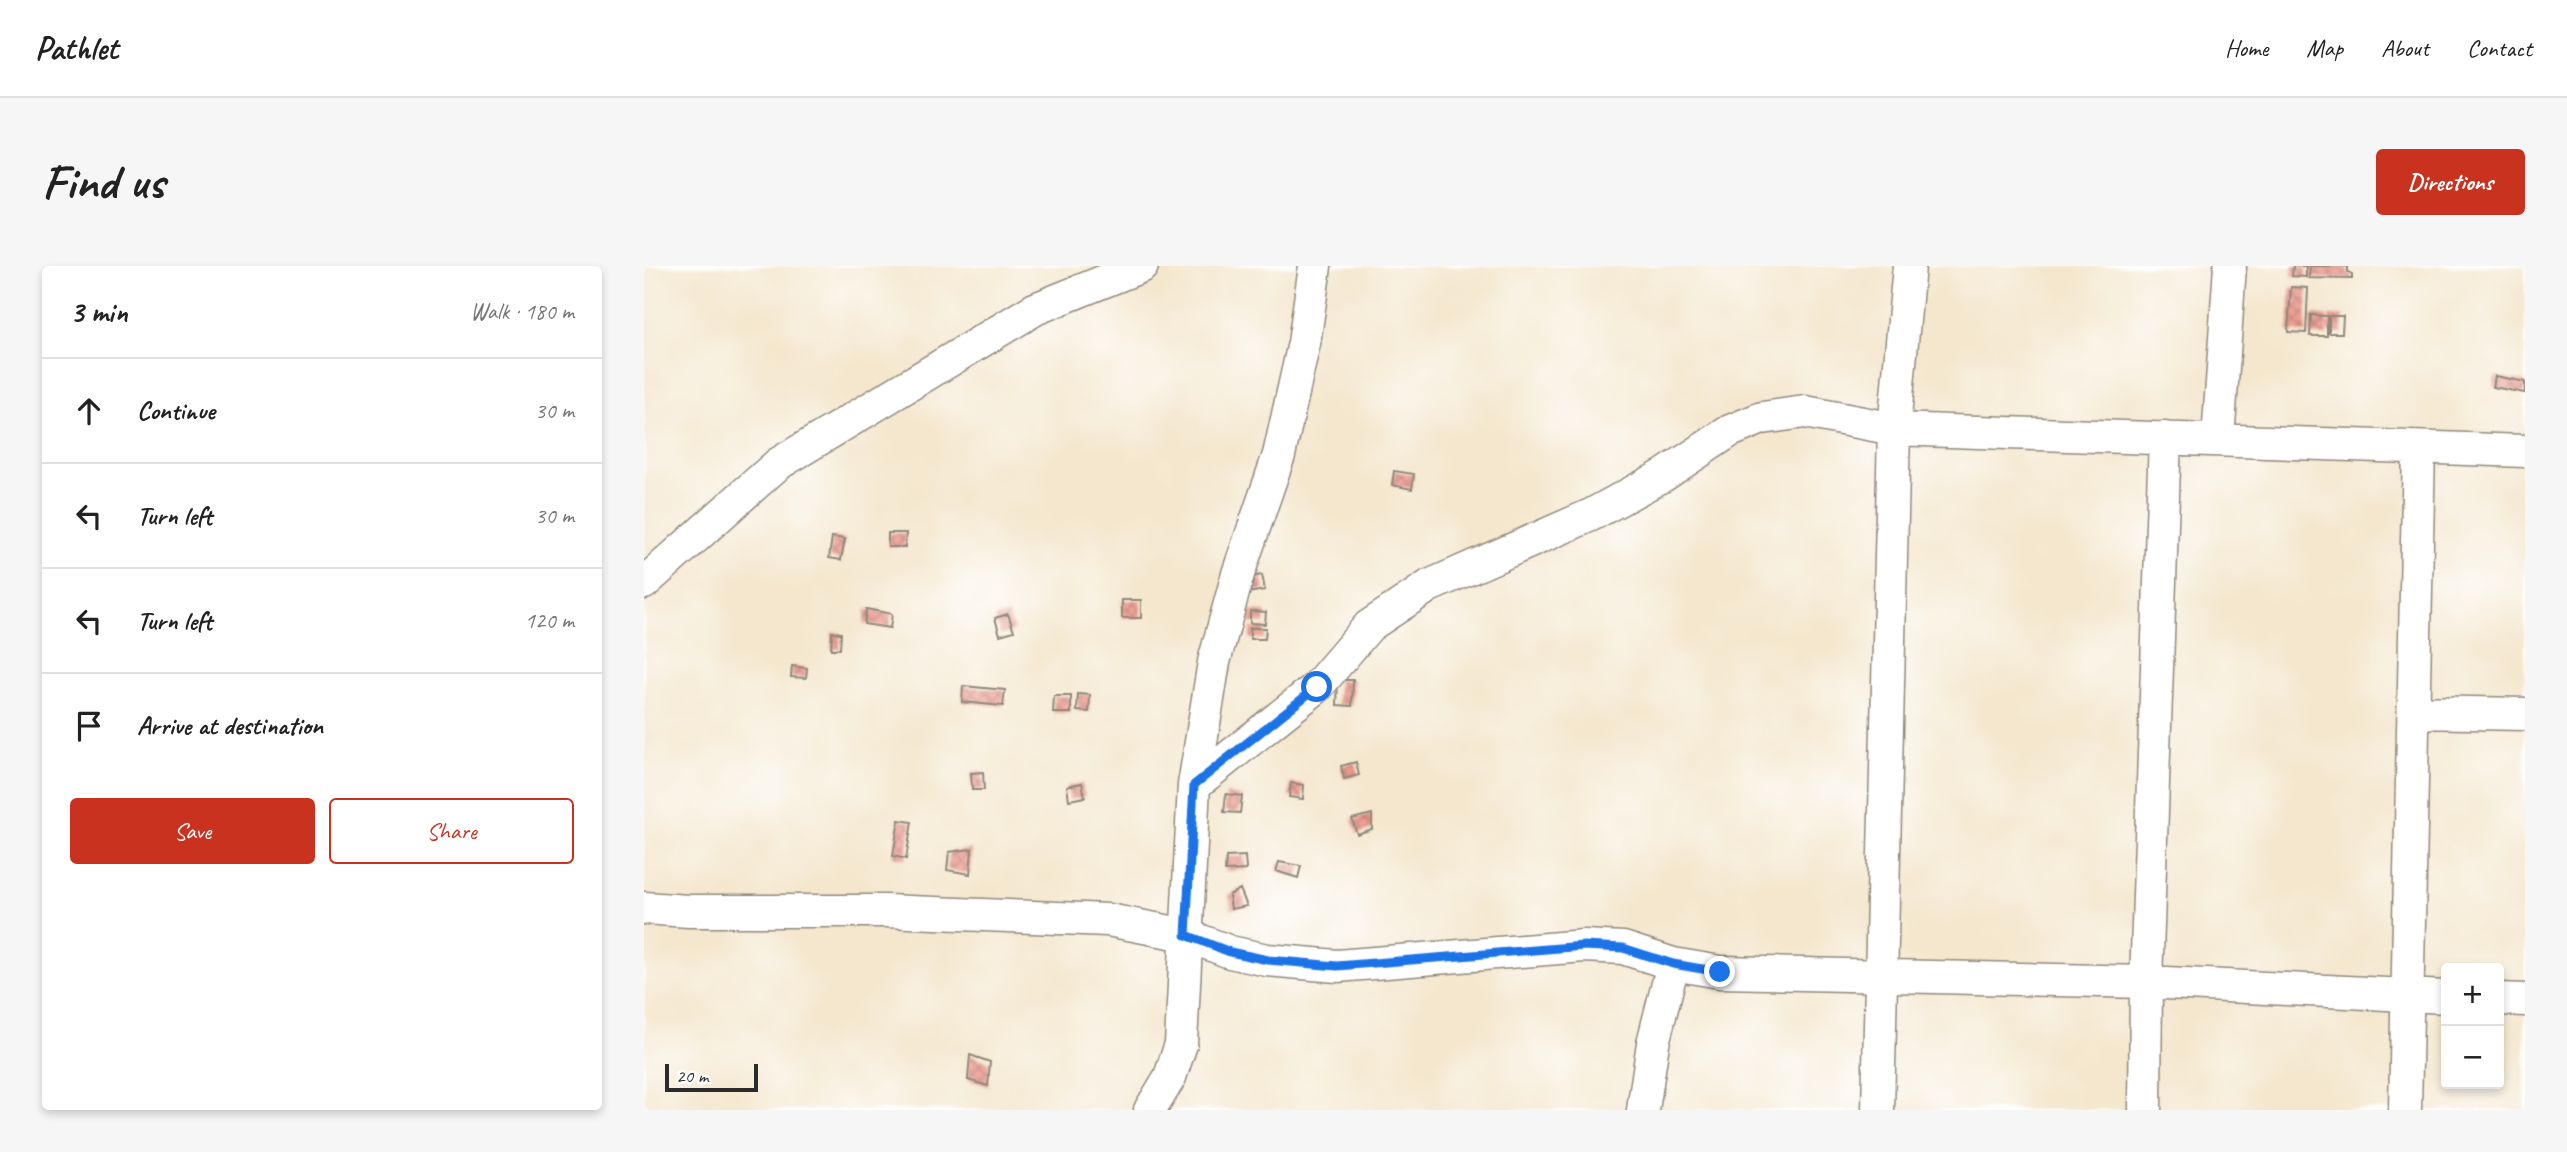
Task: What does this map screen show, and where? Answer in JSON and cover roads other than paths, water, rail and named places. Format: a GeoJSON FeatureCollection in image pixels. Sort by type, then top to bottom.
{"type":"FeatureCollection","features":[{"type":"Feature","properties":{"kind":"street"},"geometry":{"type":"LineString","coordinates":[[644,583],[778,464],[1035,309],[1142,266]]}},
{"type":"Feature","properties":{"kind":"street"},"geometry":{"type":"LineString","coordinates":[[1150,1110],[1170,1077],[1181,1044],[1194,785],[1214,662],[1238,574],[1279,455],[1304,343],[1315,266]]}},
{"type":"Feature","properties":{"kind":"street"},"geometry":{"type":"LineString","coordinates":[[1878,1110],[1894,429],[1909,266]]}},
{"type":"Feature","properties":{"kind":"street"},"geometry":{"type":"LineString","coordinates":[[2218,440],[2230,266]]}},
{"type":"Feature","properties":{"kind":"street"},"geometry":{"type":"LineString","coordinates":[[1194,785],[1317,687],[1369,626],[1429,586],[1591,515],[1664,475],[1730,431],[1762,418],[1805,412],[1894,429],[2525,451]]}},
{"type":"Feature","properties":{"kind":"street"},"geometry":{"type":"LineString","coordinates":[[2145,1110],[2146,982],[2165,438]]}},
{"type":"Feature","properties":{"kind":"street"},"geometry":{"type":"LineString","coordinates":[[2405,1110],[2418,448]]}},
{"type":"Feature","properties":{"kind":"street"},"geometry":{"type":"LineString","coordinates":[[2414,712],[2525,715]]}},
{"type":"Feature","properties":{"kind":"street"},"geometry":{"type":"LineString","coordinates":[[644,908],[689,911],[886,911],[1094,919],[1186,935],[1230,952],[1268,960],[1337,966],[1584,946],[1623,948],[1673,964],[1720,972],[2146,982],[2441,997]]}},
{"type":"Feature","properties":{"kind":"street"},"geometry":{"type":"LineString","coordinates":[[1643,1110],[1653,1043],[1673,964]]}},
{"type":"Feature","properties":{"kind":"street"},"geometry":{"type":"LineString","coordinates":[[2504,999],[2525,1000]]}}]}
